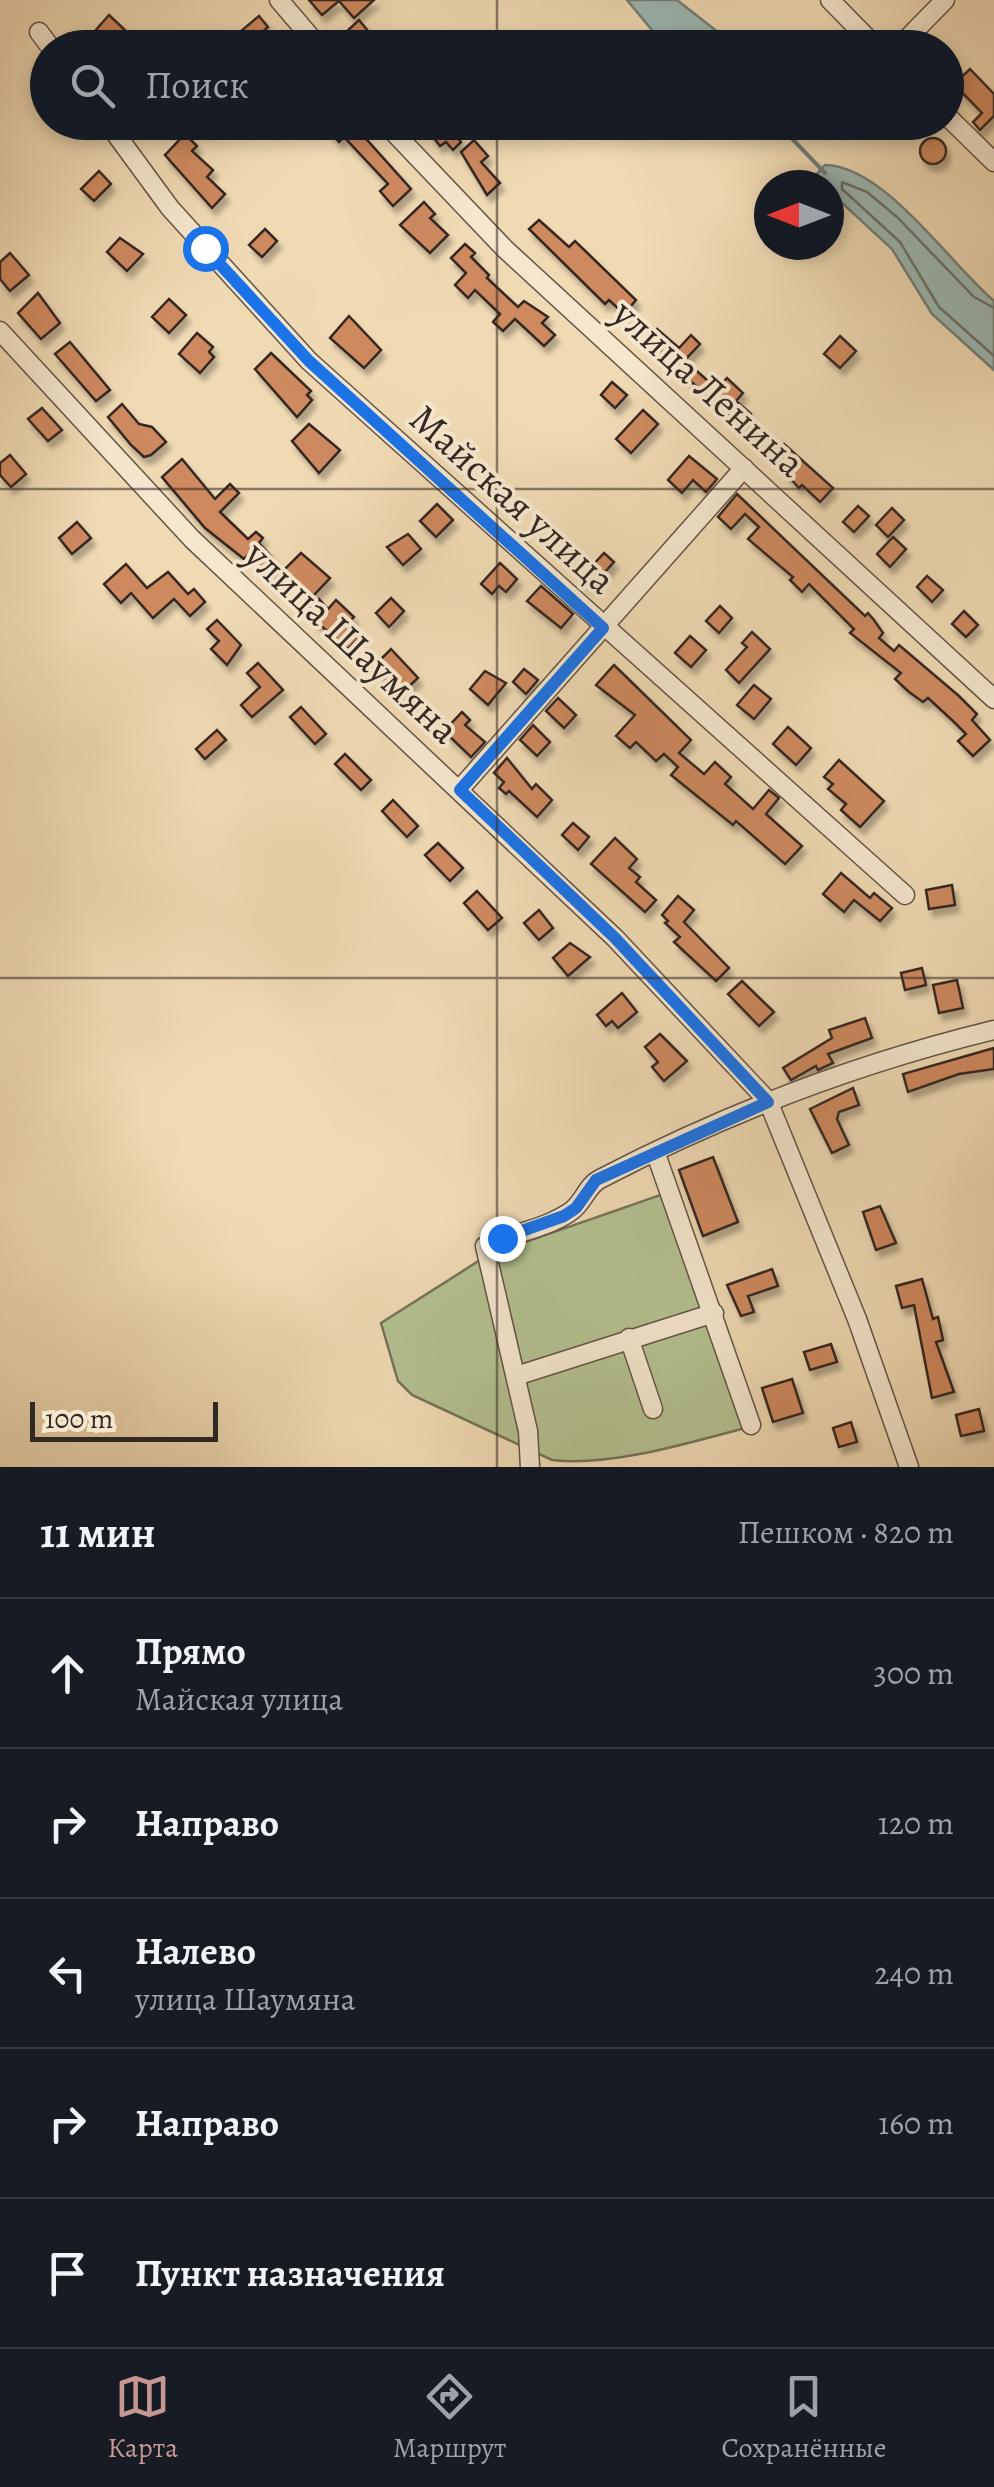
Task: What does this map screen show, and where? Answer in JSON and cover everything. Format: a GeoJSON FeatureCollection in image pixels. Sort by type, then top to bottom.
{"type":"FeatureCollection","features":[{"type":"Feature","properties":{"kind":"street"},"geometry":{"type":"LineString","coordinates":[[280,0],[305,30]]}},
{"type":"Feature","properties":{"kind":"street"},"geometry":{"type":"LineString","coordinates":[[830,0],[859,30]]}},
{"type":"Feature","properties":{"kind":"street"},"geometry":{"type":"LineString","coordinates":[[916,30],[945,0]]}},
{"type":"Feature","properties":{"kind":"street"},"geometry":{"type":"LineString","coordinates":[[964,133],[994,162]]}},
{"type":"Feature","properties":{"kind":"street","name":"Майская улица"},"geometry":{"type":"LineString","coordinates":[[120,140],[170,208],[309,361],[905,895]]}},
{"type":"Feature","properties":{"kind":"street","name":"улица Ленина"},"geometry":{"type":"LineString","coordinates":[[401,140],[505,250],[994,698]]}},
{"type":"Feature","properties":{"kind":"street","name":"улица Шаумяна"},"geometry":{"type":"LineString","coordinates":[[0,331],[192,540],[615,938],[768,1102],[857,1319],[909,1467]]}},
{"type":"Feature","properties":{"kind":"street"},"geometry":{"type":"LineString","coordinates":[[460,790],[744,468]]}},
{"type":"Feature","properties":{"kind":"street"},"geometry":{"type":"LineString","coordinates":[[530,1467],[516,1376],[485,1246],[564,1216],[576,1208],[596,1180],[768,1102],[922,1047],[994,1030]]}},
{"type":"Feature","properties":{"kind":"street"},"geometry":{"type":"LineString","coordinates":[[656,1154],[751,1425]]}},
{"type":"Feature","properties":{"kind":"street"},"geometry":{"type":"LineString","coordinates":[[516,1376],[714,1313]]}},
{"type":"Feature","properties":{"kind":"street"},"geometry":{"type":"LineString","coordinates":[[629,1338],[652,1408]]}},
{"type":"Feature","properties":{"kind":"green space"},"geometry":{"type":"Polygon","coordinates":[[[666,1193],[745,1428],[623,1457],[552,1460],[412,1395],[398,1381],[381,1323],[488,1255],[666,1193]]]}},
{"type":"Feature","properties":{"kind":"water"},"geometry":{"type":"Polygon","coordinates":[[[627,0],[677,0],[715,30],[652,30],[627,0]]]}},
{"type":"Feature","properties":{"kind":"water"},"geometry":{"type":"Polygon","coordinates":[[[825,165],[848,170],[871,181],[916,220],[994,301],[994,370],[932,314],[892,249],[844,205],[844,170],[821,170],[825,165]]]}},
{"type":"Feature","properties":{"kind":"building"},"geometry":{"type":"Polygon","coordinates":[[[309,0],[374,0],[354,18],[339,1],[322,15],[309,0]]]}},
{"type":"Feature","properties":{"kind":"building"},"geometry":{"type":"Polygon","coordinates":[[[109,15],[125,30],[96,30],[109,15]]]}},
{"type":"Feature","properties":{"kind":"building"},"geometry":{"type":"Polygon","coordinates":[[[259,16],[268,27],[265,30],[242,30],[259,16]]]}},
{"type":"Feature","properties":{"kind":"building"},"geometry":{"type":"Polygon","coordinates":[[[359,20],[367,30],[348,30],[359,20]]]}},
{"type":"Feature","properties":{"kind":"building"},"geometry":{"type":"Polygon","coordinates":[[[970,69],[994,94],[994,116],[980,130],[973,122],[982,113],[964,94],[964,75],[970,69]]]}},
{"type":"Feature","properties":{"kind":"building"},"geometry":{"type":"Polygon","coordinates":[[[179,140],[191,140],[197,146],[192,151],[213,170],[207,177],[225,194],[212,208],[165,155],[179,140]]]}},
{"type":"Feature","properties":{"kind":"building"},"geometry":{"type":"Polygon","coordinates":[[[347,140],[367,140],[411,189],[393,206],[380,191],[388,184],[347,140]]]}},
{"type":"Feature","properties":{"kind":"building"},"geometry":{"type":"Polygon","coordinates":[[[435,140],[461,142],[453,150],[446,142],[440,146],[435,140]]]}},
{"type":"Feature","properties":{"kind":"building"},"geometry":{"type":"Polygon","coordinates":[[[474,140],[488,156],[481,162],[500,183],[487,195],[461,152],[474,140]]]}},
{"type":"Feature","properties":{"kind":"building"},"geometry":{"type":"Polygon","coordinates":[[[927,140],[939,140],[945,146],[945,156],[938,163],[928,163],[921,156],[921,146],[927,140]]]}},
{"type":"Feature","properties":{"kind":"building"},"geometry":{"type":"Polygon","coordinates":[[[99,171],[111,184],[94,201],[81,189],[99,171]]]}},
{"type":"Feature","properties":{"kind":"building"},"geometry":{"type":"Polygon","coordinates":[[[424,202],[435,214],[430,218],[448,235],[430,253],[400,225],[424,202]]]}},
{"type":"Feature","properties":{"kind":"building"},"geometry":{"type":"Polygon","coordinates":[[[539,220],[569,247],[575,241],[636,300],[624,314],[609,300],[605,304],[529,229],[539,220]]]}},
{"type":"Feature","properties":{"kind":"building"},"geometry":{"type":"Polygon","coordinates":[[[265,229],[277,241],[262,257],[249,245],[265,229]]]}},
{"type":"Feature","properties":{"kind":"building"},"geometry":{"type":"Polygon","coordinates":[[[120,238],[143,254],[127,271],[107,252],[120,238]]]}},
{"type":"Feature","properties":{"kind":"building"},"geometry":{"type":"Polygon","coordinates":[[[465,244],[475,253],[471,257],[489,275],[487,278],[518,307],[524,301],[548,317],[542,323],[555,335],[544,346],[515,319],[503,331],[493,322],[500,314],[475,290],[468,298],[455,285],[466,273],[451,258],[465,244]]]}},
{"type":"Feature","properties":{"kind":"building"},"geometry":{"type":"Polygon","coordinates":[[[10,253],[29,275],[10,291],[0,279],[0,262],[10,253]]]}},
{"type":"Feature","properties":{"kind":"building"},"geometry":{"type":"Polygon","coordinates":[[[38,293],[60,323],[41,339],[18,313],[38,293]]]}},
{"type":"Feature","properties":{"kind":"building"},"geometry":{"type":"Polygon","coordinates":[[[169,299],[186,315],[169,333],[152,317],[169,299]]]}},
{"type":"Feature","properties":{"kind":"building"},"geometry":{"type":"Polygon","coordinates":[[[349,316],[381,350],[364,368],[330,338],[349,316]]]}},
{"type":"Feature","properties":{"kind":"building"},"geometry":{"type":"Polygon","coordinates":[[[657,329],[679,348],[691,335],[700,344],[681,364],[647,341],[657,329]]]}},
{"type":"Feature","properties":{"kind":"building"},"geometry":{"type":"Polygon","coordinates":[[[197,333],[213,347],[209,352],[214,357],[200,373],[179,354],[197,333]]]}},
{"type":"Feature","properties":{"kind":"building"},"geometry":{"type":"Polygon","coordinates":[[[840,336],[856,351],[840,368],[824,354],[840,336]]]}},
{"type":"Feature","properties":{"kind":"building"},"geometry":{"type":"Polygon","coordinates":[[[70,342],[110,390],[96,401],[55,354],[70,342]]]}},
{"type":"Feature","properties":{"kind":"building"},"geometry":{"type":"Polygon","coordinates":[[[271,353],[311,391],[307,395],[312,400],[297,417],[255,369],[271,353]]]}},
{"type":"Feature","properties":{"kind":"building"},"geometry":{"type":"Polygon","coordinates":[[[690,365],[717,389],[727,378],[743,393],[736,401],[751,414],[742,425],[682,374],[690,365]]]}},
{"type":"Feature","properties":{"kind":"building"},"geometry":{"type":"Polygon","coordinates":[[[612,382],[627,395],[615,408],[601,395],[612,382]]]}},
{"type":"Feature","properties":{"kind":"building"},"geometry":{"type":"Polygon","coordinates":[[[122,404],[139,424],[152,427],[166,442],[151,455],[144,457],[108,417],[122,404]]]}},
{"type":"Feature","properties":{"kind":"building"},"geometry":{"type":"Polygon","coordinates":[[[42,408],[62,430],[48,441],[28,419],[42,408]]]}},
{"type":"Feature","properties":{"kind":"building"},"geometry":{"type":"Polygon","coordinates":[[[643,410],[658,424],[631,453],[616,439],[643,410]]]}},
{"type":"Feature","properties":{"kind":"building"},"geometry":{"type":"Polygon","coordinates":[[[309,424],[340,450],[319,473],[292,441],[309,424]]]}},
{"type":"Feature","properties":{"kind":"building"},"geometry":{"type":"Polygon","coordinates":[[[784,444],[833,488],[820,502],[802,485],[799,488],[772,458],[784,444]]]}},
{"type":"Feature","properties":{"kind":"building"},"geometry":{"type":"Polygon","coordinates":[[[10,455],[26,474],[11,487],[0,475],[0,463],[10,455]]]}},
{"type":"Feature","properties":{"kind":"building"},"geometry":{"type":"Polygon","coordinates":[[[689,456],[717,479],[706,492],[693,480],[682,493],[668,480],[689,456]]]}},
{"type":"Feature","properties":{"kind":"building"},"geometry":{"type":"Polygon","coordinates":[[[182,459],[215,499],[230,484],[239,493],[220,512],[248,539],[256,532],[263,538],[259,543],[284,570],[301,553],[330,578],[313,596],[292,576],[279,589],[248,555],[244,559],[205,528],[162,477],[182,459]]]}},
{"type":"Feature","properties":{"kind":"building"},"geometry":{"type":"Polygon","coordinates":[[[737,494],[865,616],[868,613],[883,633],[879,638],[894,651],[899,645],[959,696],[977,714],[972,720],[990,740],[973,756],[958,741],[966,734],[953,721],[928,698],[923,702],[909,692],[895,679],[901,673],[850,633],[854,629],[809,584],[802,592],[790,580],[793,577],[748,539],[759,527],[745,514],[731,529],[718,517],[737,494]]]}},
{"type":"Feature","properties":{"kind":"building"},"geometry":{"type":"Polygon","coordinates":[[[437,504],[453,520],[436,537],[420,521],[437,504]]]}},
{"type":"Feature","properties":{"kind":"building"},"geometry":{"type":"Polygon","coordinates":[[[858,506],[869,516],[854,532],[843,522],[858,506]]]}},
{"type":"Feature","properties":{"kind":"building"},"geometry":{"type":"Polygon","coordinates":[[[892,508],[904,520],[888,537],[876,525],[892,508]]]}},
{"type":"Feature","properties":{"kind":"building"},"geometry":{"type":"Polygon","coordinates":[[[77,522],[91,538],[72,554],[59,538],[77,522]]]}},
{"type":"Feature","properties":{"kind":"building"},"geometry":{"type":"Polygon","coordinates":[[[408,534],[421,549],[403,565],[387,547],[408,534]]]}},
{"type":"Feature","properties":{"kind":"building"},"geometry":{"type":"Polygon","coordinates":[[[893,537],[906,549],[890,567],[877,554],[893,537]]]}},
{"type":"Feature","properties":{"kind":"building"},"geometry":{"type":"Polygon","coordinates":[[[604,553],[614,562],[591,587],[581,578],[604,553]]]}},
{"type":"Feature","properties":{"kind":"building"},"geometry":{"type":"Polygon","coordinates":[[[500,563],[517,579],[506,592],[499,586],[492,594],[481,584],[500,563]]]}},
{"type":"Feature","properties":{"kind":"building"},"geometry":{"type":"Polygon","coordinates":[[[126,564],[147,588],[168,572],[188,594],[194,589],[205,602],[190,616],[174,599],[153,618],[131,593],[121,603],[104,584],[126,564]]]}},
{"type":"Feature","properties":{"kind":"building"},"geometry":{"type":"Polygon","coordinates":[[[927,576],[943,590],[932,602],[917,587],[927,576]]]}},
{"type":"Feature","properties":{"kind":"building"},"geometry":{"type":"Polygon","coordinates":[[[541,586],[573,614],[561,628],[527,601],[541,586]]]}},
{"type":"Feature","properties":{"kind":"building"},"geometry":{"type":"Polygon","coordinates":[[[391,598],[404,611],[389,627],[376,613],[391,598]]]}},
{"type":"Feature","properties":{"kind":"building"},"geometry":{"type":"Polygon","coordinates":[[[319,599],[328,609],[336,600],[354,617],[348,623],[361,636],[348,649],[306,613],[319,599]]]}},
{"type":"Feature","properties":{"kind":"building"},"geometry":{"type":"Polygon","coordinates":[[[720,606],[732,618],[719,633],[706,621],[720,606]]]}},
{"type":"Feature","properties":{"kind":"building"},"geometry":{"type":"Polygon","coordinates":[[[964,611],[978,625],[966,637],[952,624],[964,611]]]}},
{"type":"Feature","properties":{"kind":"building"},"geometry":{"type":"Polygon","coordinates":[[[217,620],[241,645],[227,665],[211,649],[219,641],[207,629],[217,620]]]}},
{"type":"Feature","properties":{"kind":"building"},"geometry":{"type":"Polygon","coordinates":[[[752,632],[770,649],[739,683],[726,670],[747,647],[742,643],[752,632]]]}},
{"type":"Feature","properties":{"kind":"building"},"geometry":{"type":"Polygon","coordinates":[[[690,636],[706,650],[691,667],[675,653],[690,636]]]}},
{"type":"Feature","properties":{"kind":"building"},"geometry":{"type":"Polygon","coordinates":[[[391,649],[418,678],[402,693],[373,667],[391,649]]]}},
{"type":"Feature","properties":{"kind":"building"},"geometry":{"type":"Polygon","coordinates":[[[258,663],[283,690],[252,717],[241,705],[260,687],[247,673],[258,663]]]}},
{"type":"Feature","properties":{"kind":"building"},"geometry":{"type":"Polygon","coordinates":[[[614,665],[691,740],[679,753],[704,774],[715,762],[731,777],[725,784],[753,809],[769,790],[779,798],[766,814],[802,846],[785,864],[736,821],[733,825],[671,775],[678,767],[664,754],[656,761],[636,742],[630,748],[616,736],[635,715],[596,685],[614,665]]]}},
{"type":"Feature","properties":{"kind":"building"},"geometry":{"type":"Polygon","coordinates":[[[524,669],[538,680],[526,694],[513,682],[524,669]]]}},
{"type":"Feature","properties":{"kind":"building"},"geometry":{"type":"Polygon","coordinates":[[[485,671],[506,683],[488,705],[470,689],[485,671]]]}},
{"type":"Feature","properties":{"kind":"building"},"geometry":{"type":"Polygon","coordinates":[[[754,685],[771,699],[754,719],[737,705],[754,685]]]}},
{"type":"Feature","properties":{"kind":"building"},"geometry":{"type":"Polygon","coordinates":[[[558,698],[576,715],[564,728],[546,711],[558,698]]]}},
{"type":"Feature","properties":{"kind":"building"},"geometry":{"type":"Polygon","coordinates":[[[301,707],[326,734],[315,744],[290,717],[301,707]]]}},
{"type":"Feature","properties":{"kind":"building"},"geometry":{"type":"Polygon","coordinates":[[[462,712],[470,720],[465,725],[485,742],[471,757],[444,731],[462,712]]]}},
{"type":"Feature","properties":{"kind":"building"},"geometry":{"type":"Polygon","coordinates":[[[533,725],[550,742],[537,756],[520,740],[533,725]]]}},
{"type":"Feature","properties":{"kind":"building"},"geometry":{"type":"Polygon","coordinates":[[[788,727],[811,748],[796,765],[773,744],[788,727]]]}},
{"type":"Feature","properties":{"kind":"building"},"geometry":{"type":"Polygon","coordinates":[[[217,730],[226,740],[205,759],[196,749],[217,730]]]}},
{"type":"Feature","properties":{"kind":"building"},"geometry":{"type":"Polygon","coordinates":[[[345,754],[371,780],[361,790],[335,764],[345,754]]]}},
{"type":"Feature","properties":{"kind":"building"},"geometry":{"type":"Polygon","coordinates":[[[507,758],[532,789],[536,784],[552,800],[537,817],[509,791],[506,794],[499,788],[504,782],[494,773],[507,758]]]}},
{"type":"Feature","properties":{"kind":"building"},"geometry":{"type":"Polygon","coordinates":[[[839,760],[884,801],[860,827],[841,810],[846,804],[828,789],[833,784],[824,777],[839,760]]]}},
{"type":"Feature","properties":{"kind":"building"},"geometry":{"type":"Polygon","coordinates":[[[393,800],[418,826],[407,837],[382,811],[393,800]]]}},
{"type":"Feature","properties":{"kind":"building"},"geometry":{"type":"Polygon","coordinates":[[[573,823],[589,837],[578,850],[562,835],[573,823]]]}},
{"type":"Feature","properties":{"kind":"building"},"geometry":{"type":"Polygon","coordinates":[[[615,838],[637,859],[629,868],[640,877],[636,882],[656,900],[645,912],[591,864],[615,838]]]}},
{"type":"Feature","properties":{"kind":"building"},"geometry":{"type":"Polygon","coordinates":[[[438,843],[463,868],[450,881],[425,855],[438,843]]]}},
{"type":"Feature","properties":{"kind":"building"},"geometry":{"type":"Polygon","coordinates":[[[841,873],[870,898],[874,893],[892,908],[880,921],[854,900],[844,912],[823,894],[841,873]]]}},
{"type":"Feature","properties":{"kind":"building"},"geometry":{"type":"Polygon","coordinates":[[[952,885],[955,905],[929,909],[926,890],[952,885]]]}},
{"type":"Feature","properties":{"kind":"building"},"geometry":{"type":"Polygon","coordinates":[[[477,891],[502,918],[488,930],[464,903],[477,891]]]}},
{"type":"Feature","properties":{"kind":"building"},"geometry":{"type":"Polygon","coordinates":[[[678,896],[694,910],[684,922],[729,968],[716,981],[674,942],[680,937],[665,923],[668,921],[662,915],[678,896]]]}},
{"type":"Feature","properties":{"kind":"building"},"geometry":{"type":"Polygon","coordinates":[[[539,910],[553,928],[539,940],[524,923],[539,910]]]}},
{"type":"Feature","properties":{"kind":"building"},"geometry":{"type":"Polygon","coordinates":[[[570,943],[590,957],[568,976],[553,958],[570,943]]]}},
{"type":"Feature","properties":{"kind":"building"},"geometry":{"type":"Polygon","coordinates":[[[922,968],[926,985],[905,990],[901,973],[922,968]]]}},
{"type":"Feature","properties":{"kind":"building"},"geometry":{"type":"Polygon","coordinates":[[[957,980],[963,1008],[939,1013],[933,985],[957,980]]]}},
{"type":"Feature","properties":{"kind":"building"},"geometry":{"type":"Polygon","coordinates":[[[742,981],[774,1012],[759,1026],[728,994],[742,981]]]}},
{"type":"Feature","properties":{"kind":"building"},"geometry":{"type":"Polygon","coordinates":[[[622,993],[637,1012],[618,1028],[612,1021],[606,1026],[597,1015],[622,993]]]}},
{"type":"Feature","properties":{"kind":"building"},"geometry":{"type":"Polygon","coordinates":[[[865,1018],[872,1038],[828,1054],[833,1063],[818,1070],[816,1066],[791,1080],[783,1068],[832,1038],[829,1030],[865,1018]]]}},
{"type":"Feature","properties":{"kind":"building"},"geometry":{"type":"Polygon","coordinates":[[[660,1034],[687,1061],[664,1081],[652,1067],[658,1062],[645,1047],[660,1034]]]}},
{"type":"Feature","properties":{"kind":"building"},"geometry":{"type":"Polygon","coordinates":[[[994,1048],[994,1069],[959,1074],[908,1092],[903,1074],[994,1048]]]}},
{"type":"Feature","properties":{"kind":"building"},"geometry":{"type":"Polygon","coordinates":[[[853,1088],[859,1105],[839,1112],[837,1119],[849,1145],[832,1153],[810,1109],[853,1088]]]}},
{"type":"Feature","properties":{"kind":"building"},"geometry":{"type":"Polygon","coordinates":[[[713,1157],[738,1222],[703,1236],[679,1170],[713,1157]]]}},
{"type":"Feature","properties":{"kind":"building"},"geometry":{"type":"Polygon","coordinates":[[[880,1206],[896,1243],[876,1250],[863,1212],[880,1206]]]}},
{"type":"Feature","properties":{"kind":"building"},"geometry":{"type":"Polygon","coordinates":[[[772,1269],[778,1286],[748,1296],[754,1312],[741,1316],[727,1285],[772,1269]]]}},
{"type":"Feature","properties":{"kind":"building"},"geometry":{"type":"Polygon","coordinates":[[[922,1279],[933,1319],[938,1317],[943,1340],[936,1342],[954,1392],[932,1398],[914,1305],[902,1308],[896,1286],[922,1279]]]}},
{"type":"Feature","properties":{"kind":"building"},"geometry":{"type":"Polygon","coordinates":[[[831,1344],[837,1362],[810,1370],[804,1352],[831,1344]]]}},
{"type":"Feature","properties":{"kind":"building"},"geometry":{"type":"Polygon","coordinates":[[[792,1379],[803,1413],[773,1422],[762,1388],[792,1379]]]}},
{"type":"Feature","properties":{"kind":"building"},"geometry":{"type":"Polygon","coordinates":[[[979,1409],[984,1431],[961,1436],[956,1415],[979,1409]]]}},
{"type":"Feature","properties":{"kind":"building"},"geometry":{"type":"Polygon","coordinates":[[[851,1422],[857,1442],[839,1447],[833,1428],[851,1422]]]}},
{"type":"Feature","properties":{"kind":"waterway"},"geometry":{"type":"LineString","coordinates":[[793,140],[822,170]]}},
{"type":"Feature","properties":{"kind":"route"},"geometry":{"type":"LineString","coordinates":[[205,248],[309,361],[603,628],[460,790],[615,938],[768,1102],[596,1180],[576,1208],[564,1216],[502,1238]]}}]}
